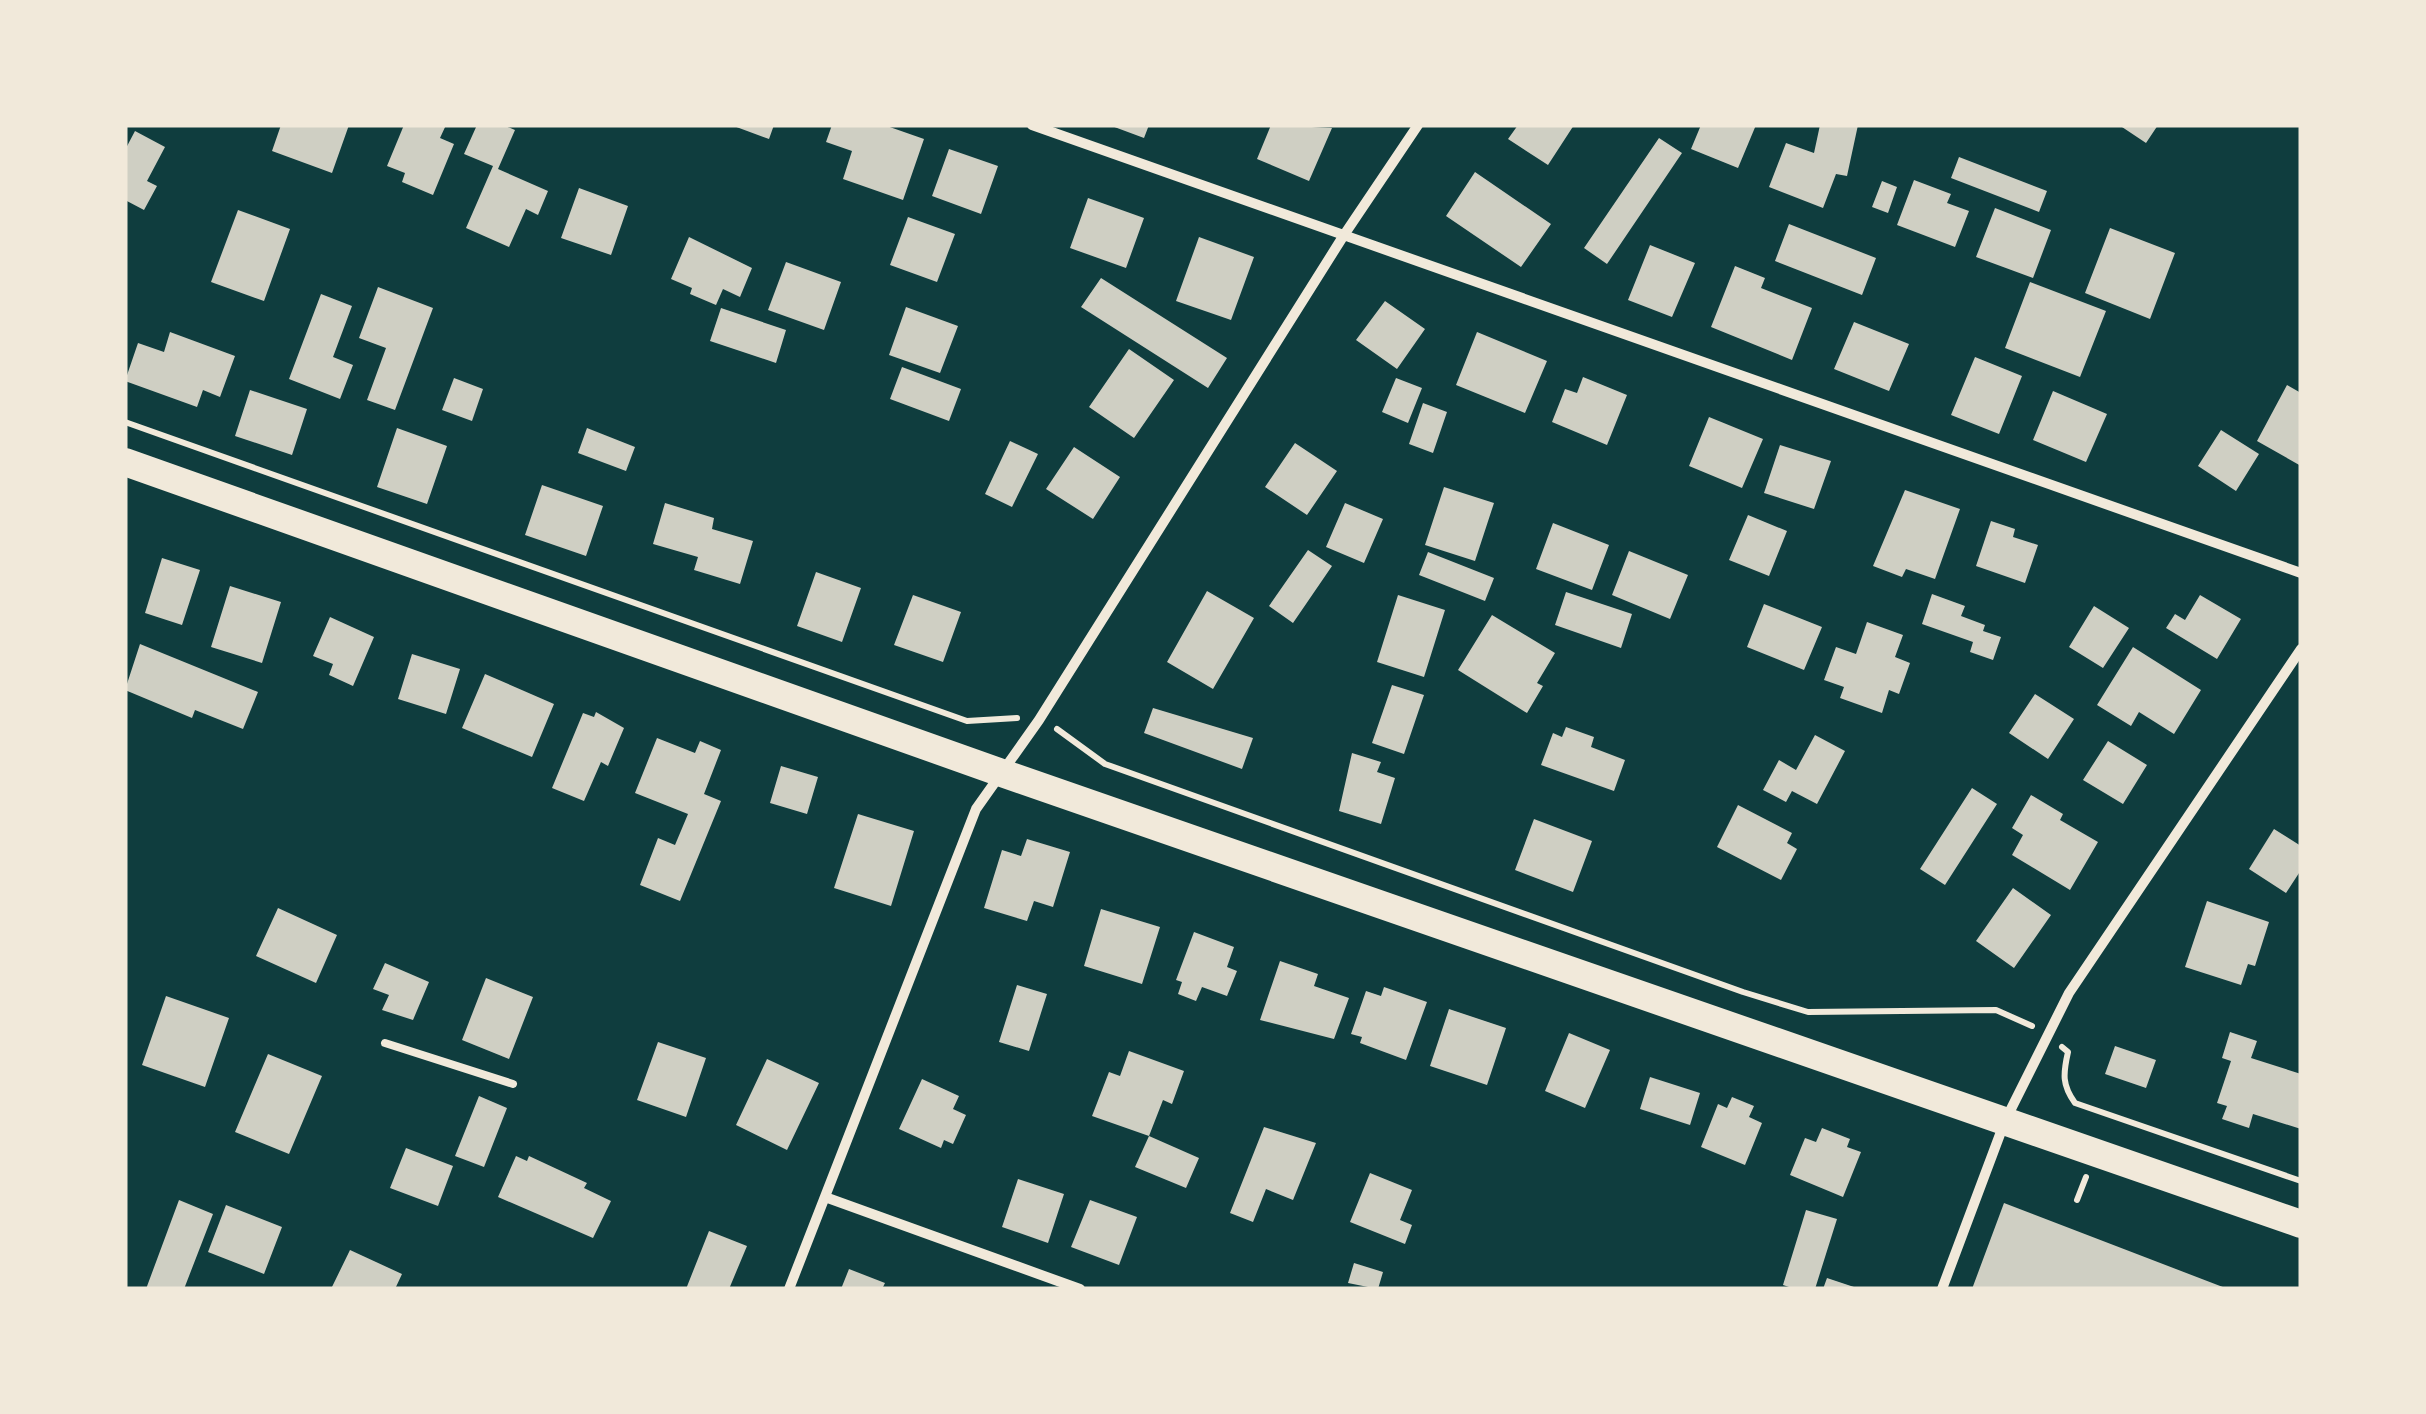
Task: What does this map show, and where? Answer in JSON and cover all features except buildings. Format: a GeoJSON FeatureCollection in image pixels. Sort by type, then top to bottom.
{"type":"FeatureCollection","features":[{"type":"Feature","properties":{"kind":"highway"},"geometry":{"type":"LineString","coordinates":[[125,462],[999,772],[2301,1224]]}},
{"type":"Feature","properties":{"kind":"street"},"geometry":{"type":"LineString","coordinates":[[1032,125],[2301,572]]}},
{"type":"Feature","properties":{"kind":"street"},"geometry":{"type":"LineString","coordinates":[[790,1289],[976,808],[1039,720],[1344,235],[1418,125]]}},
{"type":"Feature","properties":{"kind":"street"},"geometry":{"type":"LineString","coordinates":[[1942,1289],[2005,1120],[2069,992],[2301,649]]}},
{"type":"Feature","properties":{"kind":"street"},"geometry":{"type":"LineString","coordinates":[[825,1198],[1080,1289]]}},
{"type":"Feature","properties":{"kind":"lane"},"geometry":{"type":"LineString","coordinates":[[385,1043],[513,1084]]}},
{"type":"Feature","properties":{"kind":"path"},"geometry":{"type":"LineString","coordinates":[[125,422],[967,721],[1005,717],[1039,720],[1074,738],[1106,764],[1743,992],[1808,1012],[1996,1010],[2047,1032],[2068,1052],[2063,1076],[2065,1090],[2075,1103],[2301,1181]]}}]}
